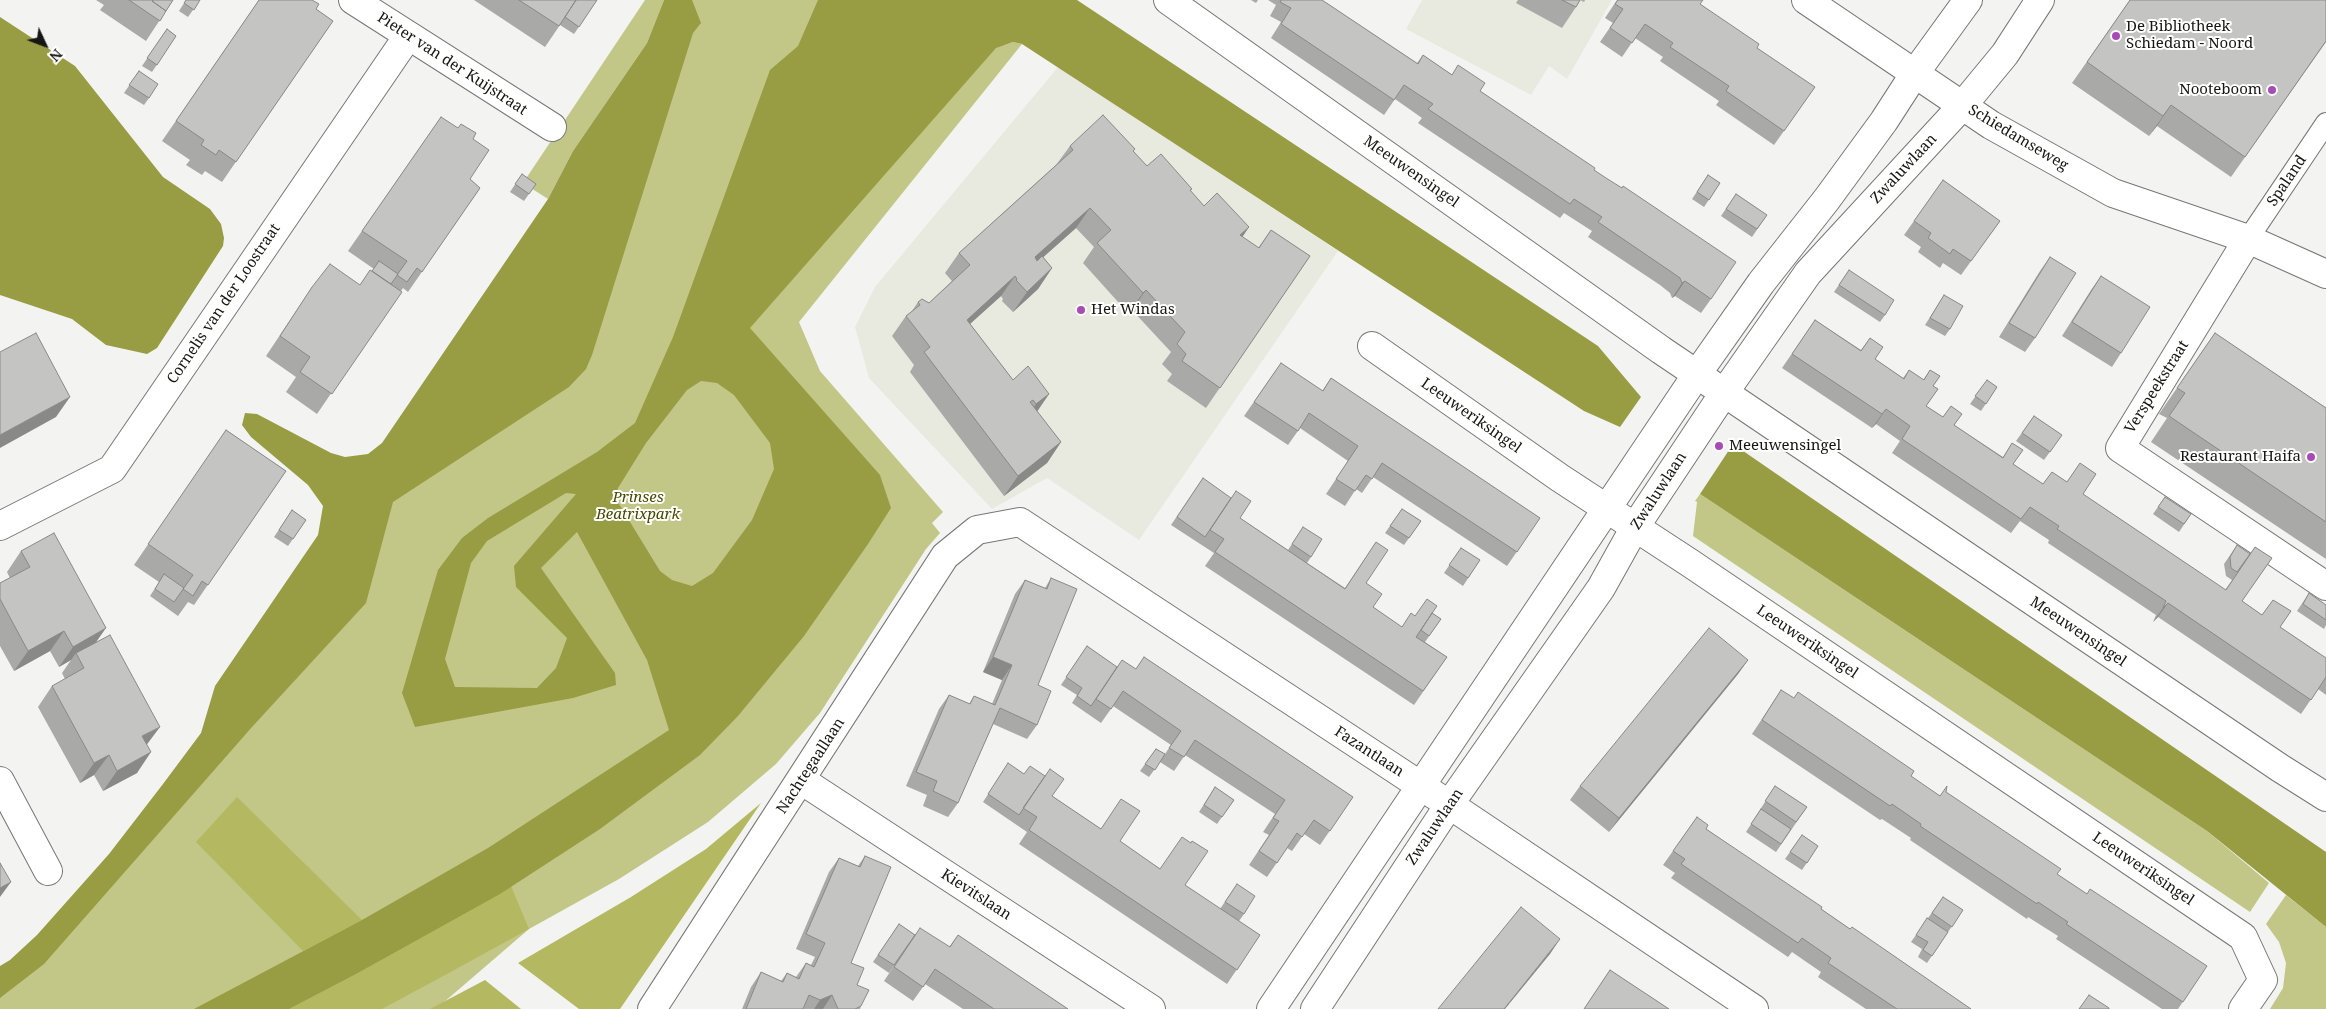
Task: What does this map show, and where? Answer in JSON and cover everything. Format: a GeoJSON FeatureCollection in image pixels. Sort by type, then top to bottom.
{"type":"FeatureCollection","features":[{"type":"Feature","properties":{"kind":"street","name":"Pieter van der Kuijstraat"},"geometry":{"type":"LineString","coordinates":[[353,0],[552,127]]}},
{"type":"Feature","properties":{"kind":"street","name":"Meeuwensingel"},"geometry":{"type":"LineString","coordinates":[[1168,0],[1697,374],[2272,763],[2326,797]]}},
{"type":"Feature","properties":{"kind":"street","name":"Schiedamseweg"},"geometry":{"type":"LineString","coordinates":[[1806,0],[1991,125],[2113,193],[2248,239]]}},
{"type":"Feature","properties":{"kind":"street"},"geometry":{"type":"LineString","coordinates":[[1270,1009],[1697,374],[1761,283],[1827,200],[1884,121],[1915,72],[1968,0]]}},
{"type":"Feature","properties":{"kind":"street","name":"Zwaluwlaan"},"geometry":{"type":"LineString","coordinates":[[1314,1009],[1449,805],[1601,588],[1635,527],[1724,392],[1808,272],[1963,105],[2005,54],[2040,0]]}},
{"type":"Feature","properties":{"kind":"street","name":"Cornelis van der Loostraat"},"geometry":{"type":"LineString","coordinates":[[0,526],[112,468],[408,36]]}},
{"type":"Feature","properties":{"kind":"street"},"geometry":{"type":"LineString","coordinates":[[2248,239],[2326,274]]}},
{"type":"Feature","properties":{"kind":"street","name":"Verspeekstraat"},"geometry":{"type":"LineString","coordinates":[[2248,239],[2120,448],[2326,586]]}},
{"type":"Feature","properties":{"kind":"street","name":"Leeuweriksingel"},"geometry":{"type":"LineString","coordinates":[[1372,346],[1606,508],[2244,937],[2263,980],[2243,1009]]}},
{"type":"Feature","properties":{"kind":"street","name":"Fazantlaan"},"geometry":{"type":"LineString","coordinates":[[977,530],[1020,522],[1420,785],[1754,1009]]}},
{"type":"Feature","properties":{"kind":"street","name":"Nachtegaallaan"},"geometry":{"type":"LineString","coordinates":[[652,1009],[802,780],[945,556],[977,530]]}},
{"type":"Feature","properties":{"kind":"street","name":"Kievitslaan"},"geometry":{"type":"LineString","coordinates":[[802,780],[1151,1009]]}},
{"type":"Feature","properties":{"kind":"street"},"geometry":{"type":"LineString","coordinates":[[0,781],[48,871]]}},
{"type":"Feature","properties":{"kind":"lane","name":"Spaland"},"geometry":{"type":"LineString","coordinates":[[2248,239],[2326,123]]}},
{"type":"Feature","properties":{"kind":"shaded area"},"geometry":{"type":"Polygon","coordinates":[[[664,0],[692,0],[701,23],[693,33],[586,369],[569,387],[393,502],[366,603],[252,727],[44,964],[0,998],[0,966],[10,960],[37,935],[109,854],[201,733],[215,686],[318,535],[323,506],[308,485],[251,437],[242,425],[245,413],[257,414],[331,453],[345,457],[368,454],[382,443],[548,199],[573,151],[647,43],[664,0]]]}},
{"type":"Feature","properties":{"kind":"shaded area"},"geometry":{"type":"Polygon","coordinates":[[[818,0],[1077,0],[1598,346],[1641,397],[1620,427],[1584,411],[1022,44],[1013,42],[996,48],[750,328],[880,475],[891,508],[804,636],[738,716],[700,755],[600,829],[500,894],[356,974],[289,1009],[194,1009],[362,920],[488,848],[669,730],[647,660],[577,532],[541,568],[615,673],[616,685],[573,698],[415,727],[402,693],[438,570],[462,538],[488,518],[597,452],[635,423],[673,337],[770,70],[798,46],[818,0]],[[701,381],[687,390],[646,443],[618,488],[616,499],[660,571],[672,580],[692,586],[713,573],[752,520],[774,469],[770,443],[734,395],[717,383],[701,381]],[[566,493],[487,541],[471,563],[445,659],[455,687],[537,688],[556,668],[567,638],[516,587],[514,566],[576,494],[566,493]]]}},
{"type":"Feature","properties":{"kind":"shaded area"},"geometry":{"type":"Polygon","coordinates":[[[1422,0],[1612,0],[1567,79],[1549,66],[1531,95],[1406,29],[1422,0]]]}},
{"type":"Feature","properties":{"kind":"shaded area"},"geometry":{"type":"Polygon","coordinates":[[[0,17],[75,66],[163,177],[210,209],[221,224],[224,238],[223,246],[157,348],[147,354],[106,345],[72,319],[0,295],[0,17]]]}},
{"type":"Feature","properties":{"kind":"shaded area","name":"Het Windas"},"geometry":{"type":"Polygon","coordinates":[[[1058,67],[1338,251],[1139,540],[1047,478],[992,509],[869,378],[855,327],[875,287],[1058,67]]]}},
{"type":"Feature","properties":{"kind":"shaded area"},"geometry":{"type":"Polygon","coordinates":[[[1733,444],[2326,852],[2326,927],[2207,831],[1700,494],[1733,444]]]}},
{"type":"Feature","properties":{"kind":"shaded area"},"geometry":{"type":"Polygon","coordinates":[[[237,797],[362,920],[303,951],[196,842],[237,797]]]}},
{"type":"Feature","properties":{"kind":"shaded area"},"geometry":{"type":"Polygon","coordinates":[[[761,803],[620,1009],[579,1009],[518,963],[631,897],[706,849],[761,803]]]}},
{"type":"Feature","properties":{"kind":"shaded area"},"geometry":{"type":"Polygon","coordinates":[[[511,886],[529,929],[382,1009],[289,1009],[356,974],[511,886]]]}},
{"type":"Feature","properties":{"kind":"shaded area"},"geometry":{"type":"Polygon","coordinates":[[[485,980],[521,1009],[430,1009],[485,980]]]}},
{"type":"Feature","properties":{"kind":"green space"},"geometry":{"type":"Polygon","coordinates":[[[645,0],[664,0],[647,43],[573,151],[548,199],[523,183],[645,0]]]}},
{"type":"Feature","properties":{"kind":"green space","name":"Prinses Beatrixpark"},"geometry":{"type":"Polygon","coordinates":[[[674,0],[961,0],[1004,45],[1013,42],[1022,44],[799,322],[820,371],[943,512],[932,523],[940,533],[926,549],[820,713],[776,764],[708,822],[619,879],[529,929],[436,1009],[0,1009],[0,976],[67,920],[249,687],[674,0]]]}},
{"type":"Feature","properties":{"kind":"green space"},"geometry":{"type":"Polygon","coordinates":[[[1700,494],[2207,831],[2269,883],[2250,912],[1693,536],[1697,502],[1695,501],[1700,494]]]}},
{"type":"Feature","properties":{"kind":"green space"},"geometry":{"type":"Polygon","coordinates":[[[2286,895],[2326,927],[2326,1009],[2270,1009],[2283,988],[2286,963],[2279,942],[2266,924],[2286,895]]]}},
{"type":"Feature","properties":{"kind":"building"},"geometry":{"type":"Polygon","coordinates":[[[129,0],[153,0],[166,11],[160,21],[129,0]]]}},
{"type":"Feature","properties":{"kind":"building"},"geometry":{"type":"Polygon","coordinates":[[[153,0],[173,0],[166,11],[153,0]]]}},
{"type":"Feature","properties":{"kind":"building"},"geometry":{"type":"Polygon","coordinates":[[[186,0],[200,0],[194,10],[184,3],[186,0]]]}},
{"type":"Feature","properties":{"kind":"building"},"geometry":{"type":"Polygon","coordinates":[[[259,0],[312,0],[319,4],[316,9],[333,21],[236,162],[219,150],[216,155],[201,145],[204,140],[176,121],[259,0]]]}},
{"type":"Feature","properties":{"kind":"building"},"geometry":{"type":"Polygon","coordinates":[[[519,0],[576,0],[559,26],[519,0]]]}},
{"type":"Feature","properties":{"kind":"building"},"geometry":{"type":"Polygon","coordinates":[[[576,0],[597,0],[579,27],[565,17],[576,0]]]}},
{"type":"Feature","properties":{"kind":"building"},"geometry":{"type":"Polygon","coordinates":[[[1281,0],[1322,0],[1418,64],[1423,55],[1452,75],[1458,65],[1485,83],[1480,91],[1595,168],[1594,170],[1622,188],[1623,186],[1736,262],[1711,299],[1685,281],[1682,283],[1680,278],[1598,222],[1602,217],[1574,199],[1570,204],[1428,109],[1433,104],[1404,85],[1394,100],[1281,24],[1291,8],[1280,2],[1281,0]]]}},
{"type":"Feature","properties":{"kind":"building"},"geometry":{"type":"Polygon","coordinates":[[[1562,0],[1580,0],[1576,7],[1562,0]]]}},
{"type":"Feature","properties":{"kind":"building"},"geometry":{"type":"Polygon","coordinates":[[[1618,0],[1703,0],[1700,4],[1759,44],[1757,48],[1815,87],[1784,131],[1726,91],[1729,86],[1670,47],[1673,43],[1645,24],[1632,43],[1610,28],[1623,9],[1615,4],[1618,0]]]}},
{"type":"Feature","properties":{"kind":"building"},"geometry":{"type":"Polygon","coordinates":[[[2130,0],[2326,0],[2326,41],[2245,157],[2171,105],[2163,116],[2087,62],[2130,0]]]}},
{"type":"Feature","properties":{"kind":"building"},"geometry":{"type":"Polygon","coordinates":[[[167,29],[176,36],[157,65],[147,58],[167,29]]]}},
{"type":"Feature","properties":{"kind":"building"},"geometry":{"type":"Polygon","coordinates":[[[139,71],[158,84],[149,98],[129,85],[139,71]]]}},
{"type":"Feature","properties":{"kind":"building"},"geometry":{"type":"Polygon","coordinates":[[[1103,115],[1135,149],[1133,151],[1147,166],[1161,154],[1192,189],[1190,190],[1204,206],[1217,193],[1249,227],[1240,235],[1259,248],[1271,230],[1310,256],[1220,388],[1182,361],[1186,354],[1177,344],[1185,332],[1146,290],[1143,293],[1097,243],[1111,230],[1090,208],[1035,257],[1037,261],[1042,256],[1052,268],[1027,292],[1016,280],[1015,276],[967,320],[1013,380],[1028,366],[1049,394],[1036,404],[1033,400],[1030,402],[1061,442],[1018,476],[924,352],[930,347],[906,316],[920,305],[918,302],[922,299],[929,303],[970,265],[959,253],[1073,150],[1070,146],[1103,115]]]}},
{"type":"Feature","properties":{"kind":"building"},"geometry":{"type":"Polygon","coordinates":[[[441,117],[458,128],[461,124],[476,133],[473,139],[489,150],[470,179],[480,188],[422,272],[417,268],[407,282],[397,275],[407,261],[362,231],[441,117]]]}},
{"type":"Feature","properties":{"kind":"building"},"geometry":{"type":"Polygon","coordinates":[[[522,174],[536,184],[529,194],[515,184],[522,174]]]}},
{"type":"Feature","properties":{"kind":"building"},"geometry":{"type":"Polygon","coordinates":[[[1708,175],[1720,183],[1709,200],[1697,192],[1708,175]]]}},
{"type":"Feature","properties":{"kind":"building"},"geometry":{"type":"Polygon","coordinates":[[[1943,180],[2000,221],[1971,261],[1953,249],[1950,254],[1928,238],[1931,233],[1914,221],[1943,180]]]}},
{"type":"Feature","properties":{"kind":"building"},"geometry":{"type":"Polygon","coordinates":[[[1736,194],[1767,215],[1757,229],[1726,209],[1736,194]]]}},
{"type":"Feature","properties":{"kind":"building"},"geometry":{"type":"Polygon","coordinates":[[[2050,257],[2076,273],[2035,338],[2009,323],[2050,257]]]}},
{"type":"Feature","properties":{"kind":"building"},"geometry":{"type":"Polygon","coordinates":[[[379,261],[398,274],[391,284],[372,271],[379,261]]]}},
{"type":"Feature","properties":{"kind":"building"},"geometry":{"type":"Polygon","coordinates":[[[330,264],[360,285],[370,270],[402,292],[332,394],[300,372],[310,357],[280,336],[312,287],[330,264]]]}},
{"type":"Feature","properties":{"kind":"building"},"geometry":{"type":"Polygon","coordinates":[[[1849,270],[1894,300],[1885,315],[1839,285],[1849,270]]]}},
{"type":"Feature","properties":{"kind":"building"},"geometry":{"type":"Polygon","coordinates":[[[2101,276],[2150,307],[2121,353],[2072,322],[2101,276]]]}},
{"type":"Feature","properties":{"kind":"building"},"geometry":{"type":"Polygon","coordinates":[[[1944,295],[1963,306],[1950,329],[1930,318],[1944,295]]]}},
{"type":"Feature","properties":{"kind":"building"},"geometry":{"type":"Polygon","coordinates":[[[1815,320],[1861,351],[1870,338],[1883,347],[1875,359],[1904,379],[1909,370],[1924,380],[1930,370],[1940,376],[1933,386],[1938,389],[1926,406],[1943,417],[1951,406],[1962,414],[1954,425],[2003,458],[2012,443],[2023,450],[2013,464],[2043,484],[2052,472],[2067,482],[2080,463],[2096,474],[2083,494],[2226,590],[2255,547],[2272,558],[2242,601],[2262,615],[2273,600],[2291,611],[2280,627],[2326,658],[2326,677],[2311,700],[2168,603],[2163,608],[2166,601],[2057,529],[2059,526],[2030,507],[2021,519],[1902,439],[1910,426],[1886,409],[1882,414],[1792,354],[1815,320]]]}},
{"type":"Feature","properties":{"kind":"building"},"geometry":{"type":"Polygon","coordinates":[[[36,333],[70,397],[0,435],[0,352],[36,333]]]}},
{"type":"Feature","properties":{"kind":"building"},"geometry":{"type":"Polygon","coordinates":[[[2215,333],[2326,408],[2326,522],[2169,416],[2185,393],[2177,388],[2215,333]]]}},
{"type":"Feature","properties":{"kind":"building"},"geometry":{"type":"Polygon","coordinates":[[[1281,363],[1323,391],[1331,378],[1540,518],[1517,552],[1382,463],[1372,479],[1366,475],[1355,491],[1336,479],[1358,446],[1309,413],[1298,431],[1254,402],[1281,363]]]}},
{"type":"Feature","properties":{"kind":"building"},"geometry":{"type":"Polygon","coordinates":[[[1987,380],[1997,387],[1986,404],[1975,396],[1987,380]]]}},
{"type":"Feature","properties":{"kind":"building"},"geometry":{"type":"Polygon","coordinates":[[[2034,416],[2062,435],[2050,452],[2022,433],[2034,416]]]}},
{"type":"Feature","properties":{"kind":"building"},"geometry":{"type":"Polygon","coordinates":[[[226,430],[286,471],[208,585],[202,581],[193,596],[183,589],[193,575],[148,544],[226,430]]]}},
{"type":"Feature","properties":{"kind":"building"},"geometry":{"type":"Polygon","coordinates":[[[1203,478],[1231,498],[1205,537],[1177,517],[1203,478]]]}},
{"type":"Feature","properties":{"kind":"building"},"geometry":{"type":"Polygon","coordinates":[[[1236,491],[1251,501],[1240,518],[1345,589],[1376,542],[1388,550],[1366,583],[1382,594],[1373,607],[1402,627],[1411,613],[1415,616],[1427,599],[1437,606],[1416,637],[1447,657],[1423,691],[1215,552],[1224,539],[1210,530],[1236,491]]]}},
{"type":"Feature","properties":{"kind":"building"},"geometry":{"type":"Polygon","coordinates":[[[2165,497],[2191,514],[2184,524],[2158,507],[2165,497]]]}},
{"type":"Feature","properties":{"kind":"building"},"geometry":{"type":"Polygon","coordinates":[[[1402,509],[1421,521],[1409,538],[1390,526],[1402,509]]]}},
{"type":"Feature","properties":{"kind":"building"},"geometry":{"type":"Polygon","coordinates":[[[292,510],[306,520],[293,539],[279,530],[292,510]]]}},
{"type":"Feature","properties":{"kind":"building"},"geometry":{"type":"Polygon","coordinates":[[[1303,527],[1322,539],[1311,557],[1292,544],[1303,527]]]}},
{"type":"Feature","properties":{"kind":"building"},"geometry":{"type":"Polygon","coordinates":[[[54,533],[106,628],[73,647],[64,631],[28,651],[0,599],[0,583],[30,567],[21,551],[54,533]]]}},
{"type":"Feature","properties":{"kind":"building"},"geometry":{"type":"Polygon","coordinates":[[[2237,545],[2250,554],[2237,572],[2231,568],[2230,557],[2237,545]]]}},
{"type":"Feature","properties":{"kind":"building"},"geometry":{"type":"Polygon","coordinates":[[[1461,548],[1480,560],[1468,578],[1449,565],[1461,548]]]}},
{"type":"Feature","properties":{"kind":"building"},"geometry":{"type":"Polygon","coordinates":[[[164,574],[184,588],[174,602],[155,589],[164,574]]]}},
{"type":"Feature","properties":{"kind":"building"},"geometry":{"type":"Polygon","coordinates":[[[1051,578],[1077,589],[1038,685],[1051,691],[1037,725],[1000,708],[958,803],[933,791],[937,781],[916,772],[949,695],[970,704],[974,696],[995,705],[1012,665],[993,657],[1025,580],[1047,589],[1051,578]]]}},
{"type":"Feature","properties":{"kind":"building"},"geometry":{"type":"Polygon","coordinates":[[[2309,593],[2326,605],[2326,620],[2303,604],[2309,593]]]}},
{"type":"Feature","properties":{"kind":"building"},"geometry":{"type":"Polygon","coordinates":[[[1432,613],[1441,619],[1429,636],[1421,630],[1432,613]]]}},
{"type":"Feature","properties":{"kind":"building"},"geometry":{"type":"Polygon","coordinates":[[[1709,628],[1748,660],[1619,818],[1580,786],[1709,628]]]}},
{"type":"Feature","properties":{"kind":"building"},"geometry":{"type":"Polygon","coordinates":[[[110,635],[160,727],[142,736],[151,752],[117,771],[109,755],[94,763],[52,686],[84,668],[76,653],[110,635]]]}},
{"type":"Feature","properties":{"kind":"building"},"geometry":{"type":"Polygon","coordinates":[[[1087,646],[1117,667],[1091,706],[1077,696],[1082,688],[1066,677],[1087,646]]]}},
{"type":"Feature","properties":{"kind":"building"},"geometry":{"type":"Polygon","coordinates":[[[1144,657],[1353,797],[1330,831],[1314,820],[1302,837],[1297,833],[1277,863],[1259,851],[1279,821],[1273,818],[1285,800],[1195,740],[1184,757],[1169,748],[1181,731],[1123,691],[1111,709],[1096,699],[1122,660],[1136,669],[1144,657]]]}},
{"type":"Feature","properties":{"kind":"building"},"geometry":{"type":"Polygon","coordinates":[[[1781,690],[1794,698],[1798,692],[1914,771],[1911,776],[1940,796],[1947,786],[1946,792],[2061,869],[2057,874],[2087,894],[2090,889],[2207,966],[2183,1002],[2066,924],[2068,922],[2038,902],[2037,904],[1920,826],[1921,824],[1892,804],[1890,806],[1762,720],[1781,690]]]}},
{"type":"Feature","properties":{"kind":"building"},"geometry":{"type":"Polygon","coordinates":[[[1156,749],[1165,754],[1155,770],[1145,764],[1156,749]]]}},
{"type":"Feature","properties":{"kind":"building"},"geometry":{"type":"Polygon","coordinates":[[[1008,763],[1024,774],[1030,766],[1045,776],[1019,815],[988,794],[1008,763]]]}},
{"type":"Feature","properties":{"kind":"building"},"geometry":{"type":"Polygon","coordinates":[[[1050,769],[1064,779],[1052,796],[1101,829],[1121,799],[1140,811],[1120,841],[1160,869],[1182,837],[1208,851],[1185,885],[1260,935],[1237,970],[1029,830],[1037,817],[1023,808],[1050,769]]]}},
{"type":"Feature","properties":{"kind":"building"},"geometry":{"type":"Polygon","coordinates":[[[1775,786],[1807,807],[1796,822],[1765,801],[1775,786]]]}},
{"type":"Feature","properties":{"kind":"building"},"geometry":{"type":"Polygon","coordinates":[[[1215,787],[1234,800],[1222,817],[1204,805],[1215,787]]]}},
{"type":"Feature","properties":{"kind":"building"},"geometry":{"type":"Polygon","coordinates":[[[1761,809],[1791,829],[1781,844],[1751,824],[1761,809]]]}},
{"type":"Feature","properties":{"kind":"building"},"geometry":{"type":"Polygon","coordinates":[[[1697,817],[1708,825],[1706,829],[1822,907],[1821,909],[1850,929],[1852,927],[1971,1009],[1897,1009],[1828,963],[1831,958],[1802,938],[1798,943],[1681,864],[1685,859],[1673,851],[1697,817]]]}},
{"type":"Feature","properties":{"kind":"building"},"geometry":{"type":"Polygon","coordinates":[[[1802,835],[1818,846],[1807,863],[1790,852],[1802,835]]]}},
{"type":"Feature","properties":{"kind":"building"},"geometry":{"type":"Polygon","coordinates":[[[865,856],[891,867],[851,963],[864,968],[857,985],[869,990],[861,1006],[855,1009],[838,1009],[832,995],[820,1000],[809,995],[803,1009],[746,1009],[761,972],[783,982],[787,973],[799,979],[806,963],[814,967],[825,943],[806,934],[839,858],[860,867],[865,856]]]}},
{"type":"Feature","properties":{"kind":"building"},"geometry":{"type":"Polygon","coordinates":[[[0,863],[11,882],[0,888],[0,863]]]}},
{"type":"Feature","properties":{"kind":"building"},"geometry":{"type":"Polygon","coordinates":[[[1237,884],[1255,896],[1244,914],[1225,902],[1237,884]]]}},
{"type":"Feature","properties":{"kind":"building"},"geometry":{"type":"Polygon","coordinates":[[[1943,897],[1963,910],[1952,927],[1932,913],[1943,897]]]}},
{"type":"Feature","properties":{"kind":"building"},"geometry":{"type":"Polygon","coordinates":[[[1521,907],[1560,939],[1504,1009],[1438,1009],[1521,907]]]}},
{"type":"Feature","properties":{"kind":"building"},"geometry":{"type":"Polygon","coordinates":[[[1927,918],[1948,932],[1932,956],[1923,950],[1928,942],[1916,935],[1927,918]]]}},
{"type":"Feature","properties":{"kind":"building"},"geometry":{"type":"Polygon","coordinates":[[[899,924],[915,935],[894,965],[878,955],[899,924]]]}},
{"type":"Feature","properties":{"kind":"building"},"geometry":{"type":"Polygon","coordinates":[[[920,928],[950,947],[958,935],[1068,1009],[994,1009],[935,969],[923,987],[894,967],[920,928]]]}},
{"type":"Feature","properties":{"kind":"building"},"geometry":{"type":"Polygon","coordinates":[[[1610,970],[1669,1009],[1584,1009],[1610,970]]]}},
{"type":"Feature","properties":{"kind":"building"},"geometry":{"type":"Polygon","coordinates":[[[2089,995],[2109,1008],[2109,1009],[2079,1009],[2089,995]]]}},
{"type":"Feature","properties":{"kind":"place","name":"De Bibliotheek Schiedam - Noord"},"geometry":{"type":"Point","coordinates":[2116,36]}},
{"type":"Feature","properties":{"kind":"place","name":"Nooteboom"},"geometry":{"type":"Point","coordinates":[2272,90]}},
{"type":"Feature","properties":{"kind":"place","name":"Het Windas"},"geometry":{"type":"Point","coordinates":[1081,310]}},
{"type":"Feature","properties":{"kind":"place","name":"Meeuwensingel"},"geometry":{"type":"Point","coordinates":[1719,446]}},
{"type":"Feature","properties":{"kind":"place","name":"Restaurant Haifa"},"geometry":{"type":"Point","coordinates":[2311,457]}}]}
